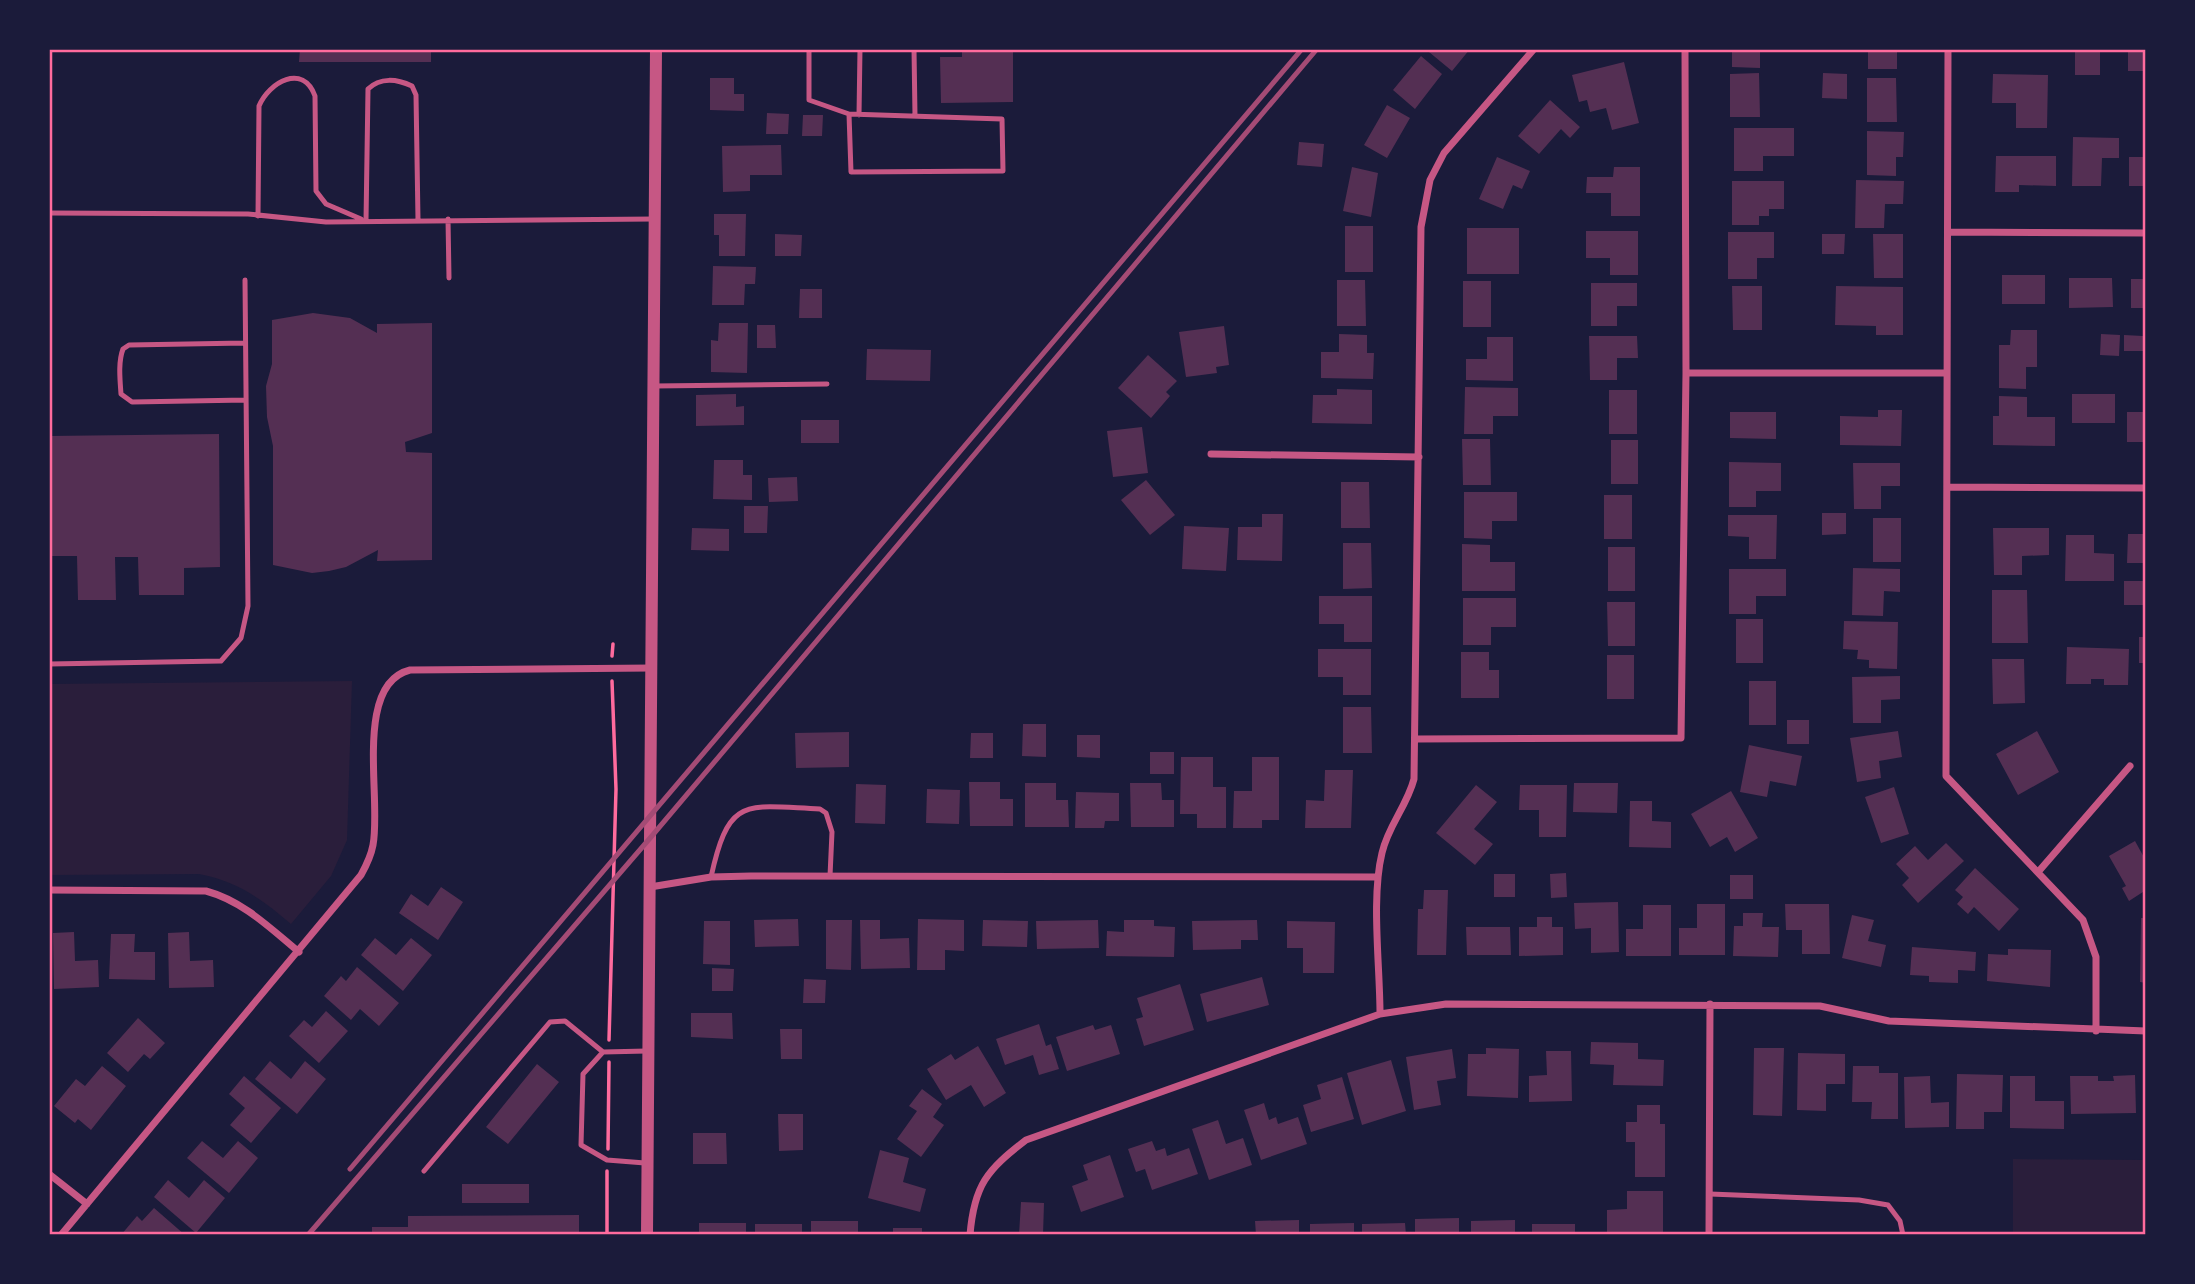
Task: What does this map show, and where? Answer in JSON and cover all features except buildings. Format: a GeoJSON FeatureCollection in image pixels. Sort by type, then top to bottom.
{"type":"FeatureCollection","features":[{"type":"Feature","properties":{"kind":"street"},"geometry":{"type":"LineString","coordinates":[[647,1235],[656,49]]}},
{"type":"Feature","properties":{"kind":"street"},"geometry":{"type":"LineString","coordinates":[[1380,1014],[1378,877],[1382,850],[1409,801],[1415,779],[1421,227],[1430,180],[1444,153],[1534,49]]}},
{"type":"Feature","properties":{"kind":"street"},"geometry":{"type":"LineString","coordinates":[[1416,739],[1681,738],[1686,373],[1685,49]]}},
{"type":"Feature","properties":{"kind":"street"},"geometry":{"type":"LineString","coordinates":[[1948,49],[1946,776],[2083,920],[2096,957],[2096,1031]]}},
{"type":"Feature","properties":{"kind":"street"},"geometry":{"type":"LineString","coordinates":[[1949,232],[2146,233]]}},
{"type":"Feature","properties":{"kind":"street"},"geometry":{"type":"LineString","coordinates":[[1686,373],[1947,373]]}},
{"type":"Feature","properties":{"kind":"street"},"geometry":{"type":"LineString","coordinates":[[1211,454],[1419,457]]}},
{"type":"Feature","properties":{"kind":"street"},"geometry":{"type":"LineString","coordinates":[[1948,487],[2146,488]]}},
{"type":"Feature","properties":{"kind":"street"},"geometry":{"type":"LineString","coordinates":[[61,1235],[361,876],[374,844],[376,710],[380,695],[398,673],[410,670],[652,668]]}},
{"type":"Feature","properties":{"kind":"street"},"geometry":{"type":"LineString","coordinates":[[2039,871],[2130,766]]}},
{"type":"Feature","properties":{"kind":"street"},"geometry":{"type":"LineString","coordinates":[[650,887],[711,877],[1378,877]]}},
{"type":"Feature","properties":{"kind":"street"},"geometry":{"type":"LineString","coordinates":[[49,890],[206,891],[226,896],[253,913],[299,952]]}},
{"type":"Feature","properties":{"kind":"street"},"geometry":{"type":"LineString","coordinates":[[970,1235],[972,1203],[993,1166],[1026,1140],[1380,1014],[1446,1004],[1820,1006],[1889,1021],[2146,1031]]}},
{"type":"Feature","properties":{"kind":"street"},"geometry":{"type":"LineString","coordinates":[[1709,1235],[1710,1004]]}},
{"type":"Feature","properties":{"kind":"street"},"geometry":{"type":"LineString","coordinates":[[49,1174],[87,1204]]}},
{"type":"Feature","properties":{"kind":"lane"},"geometry":{"type":"LineString","coordinates":[[809,49],[808,100],[849,114],[1002,119],[1003,171],[851,172],[849,114]]}},
{"type":"Feature","properties":{"kind":"lane"},"geometry":{"type":"LineString","coordinates":[[859,114],[860,49]]}},
{"type":"Feature","properties":{"kind":"lane"},"geometry":{"type":"LineString","coordinates":[[914,49],[915,116]]}},
{"type":"Feature","properties":{"kind":"lane"},"geometry":{"type":"LineString","coordinates":[[258,216],[259,106],[274,85],[287,80],[302,79],[311,85],[314,96],[316,191],[326,204],[366,221]]}},
{"type":"Feature","properties":{"kind":"lane"},"geometry":{"type":"LineString","coordinates":[[366,221],[368,89],[374,83],[386,80],[401,81],[412,86],[416,96],[418,220]]}},
{"type":"Feature","properties":{"kind":"lane"},"geometry":{"type":"LineString","coordinates":[[49,213],[258,216],[326,222],[655,219]]}},
{"type":"Feature","properties":{"kind":"lane"},"geometry":{"type":"LineString","coordinates":[[448,219],[449,278]]}},
{"type":"Feature","properties":{"kind":"lane"},"geometry":{"type":"LineString","coordinates":[[49,664],[220,661],[241,638],[248,606],[245,280]]}},
{"type":"Feature","properties":{"kind":"lane"},"geometry":{"type":"LineString","coordinates":[[245,343],[128,345],[120,356],[120,384],[121,394],[132,402],[246,400]]}},
{"type":"Feature","properties":{"kind":"lane"},"geometry":{"type":"LineString","coordinates":[[654,386],[827,384]]}},
{"type":"Feature","properties":{"kind":"lane"},"geometry":{"type":"LineString","coordinates":[[711,877],[719,838],[732,819],[754,807],[820,809],[827,813],[832,832],[830,876]]}},
{"type":"Feature","properties":{"kind":"lane"},"geometry":{"type":"LineString","coordinates":[[424,1171],[550,1022],[565,1021],[606,1051],[647,1051]]}},
{"type":"Feature","properties":{"kind":"lane"},"geometry":{"type":"LineString","coordinates":[[606,1051],[583,1074],[581,1145],[607,1160],[646,1163]]}},
{"type":"Feature","properties":{"kind":"lane"},"geometry":{"type":"LineString","coordinates":[[1710,1194],[1859,1200],[1888,1205],[1900,1221],[1903,1235]]}},
{"type":"Feature","properties":{"kind":"path"},"geometry":{"type":"LineString","coordinates":[[607,1235],[606,1051],[616,789],[612,696]]}},
{"type":"Feature","properties":{"kind":"shaded area"},"geometry":{"type":"Polygon","coordinates":[[[352,681],[347,840],[331,876],[291,924],[237,886],[199,874],[49,875],[49,684],[352,681]]]}},
{"type":"Feature","properties":{"kind":"shaded area"},"geometry":{"type":"Polygon","coordinates":[[[2013,1159],[2146,1160],[2146,1235],[2013,1235],[2013,1159]]]}},
{"type":"Feature","properties":{"kind":"railway"},"geometry":{"type":"LineString","coordinates":[[350,1169],[1302,49]]}},
{"type":"Feature","properties":{"kind":"railway"},"geometry":{"type":"LineString","coordinates":[[308,1235],[651,837],[1317,49]]}}]}
